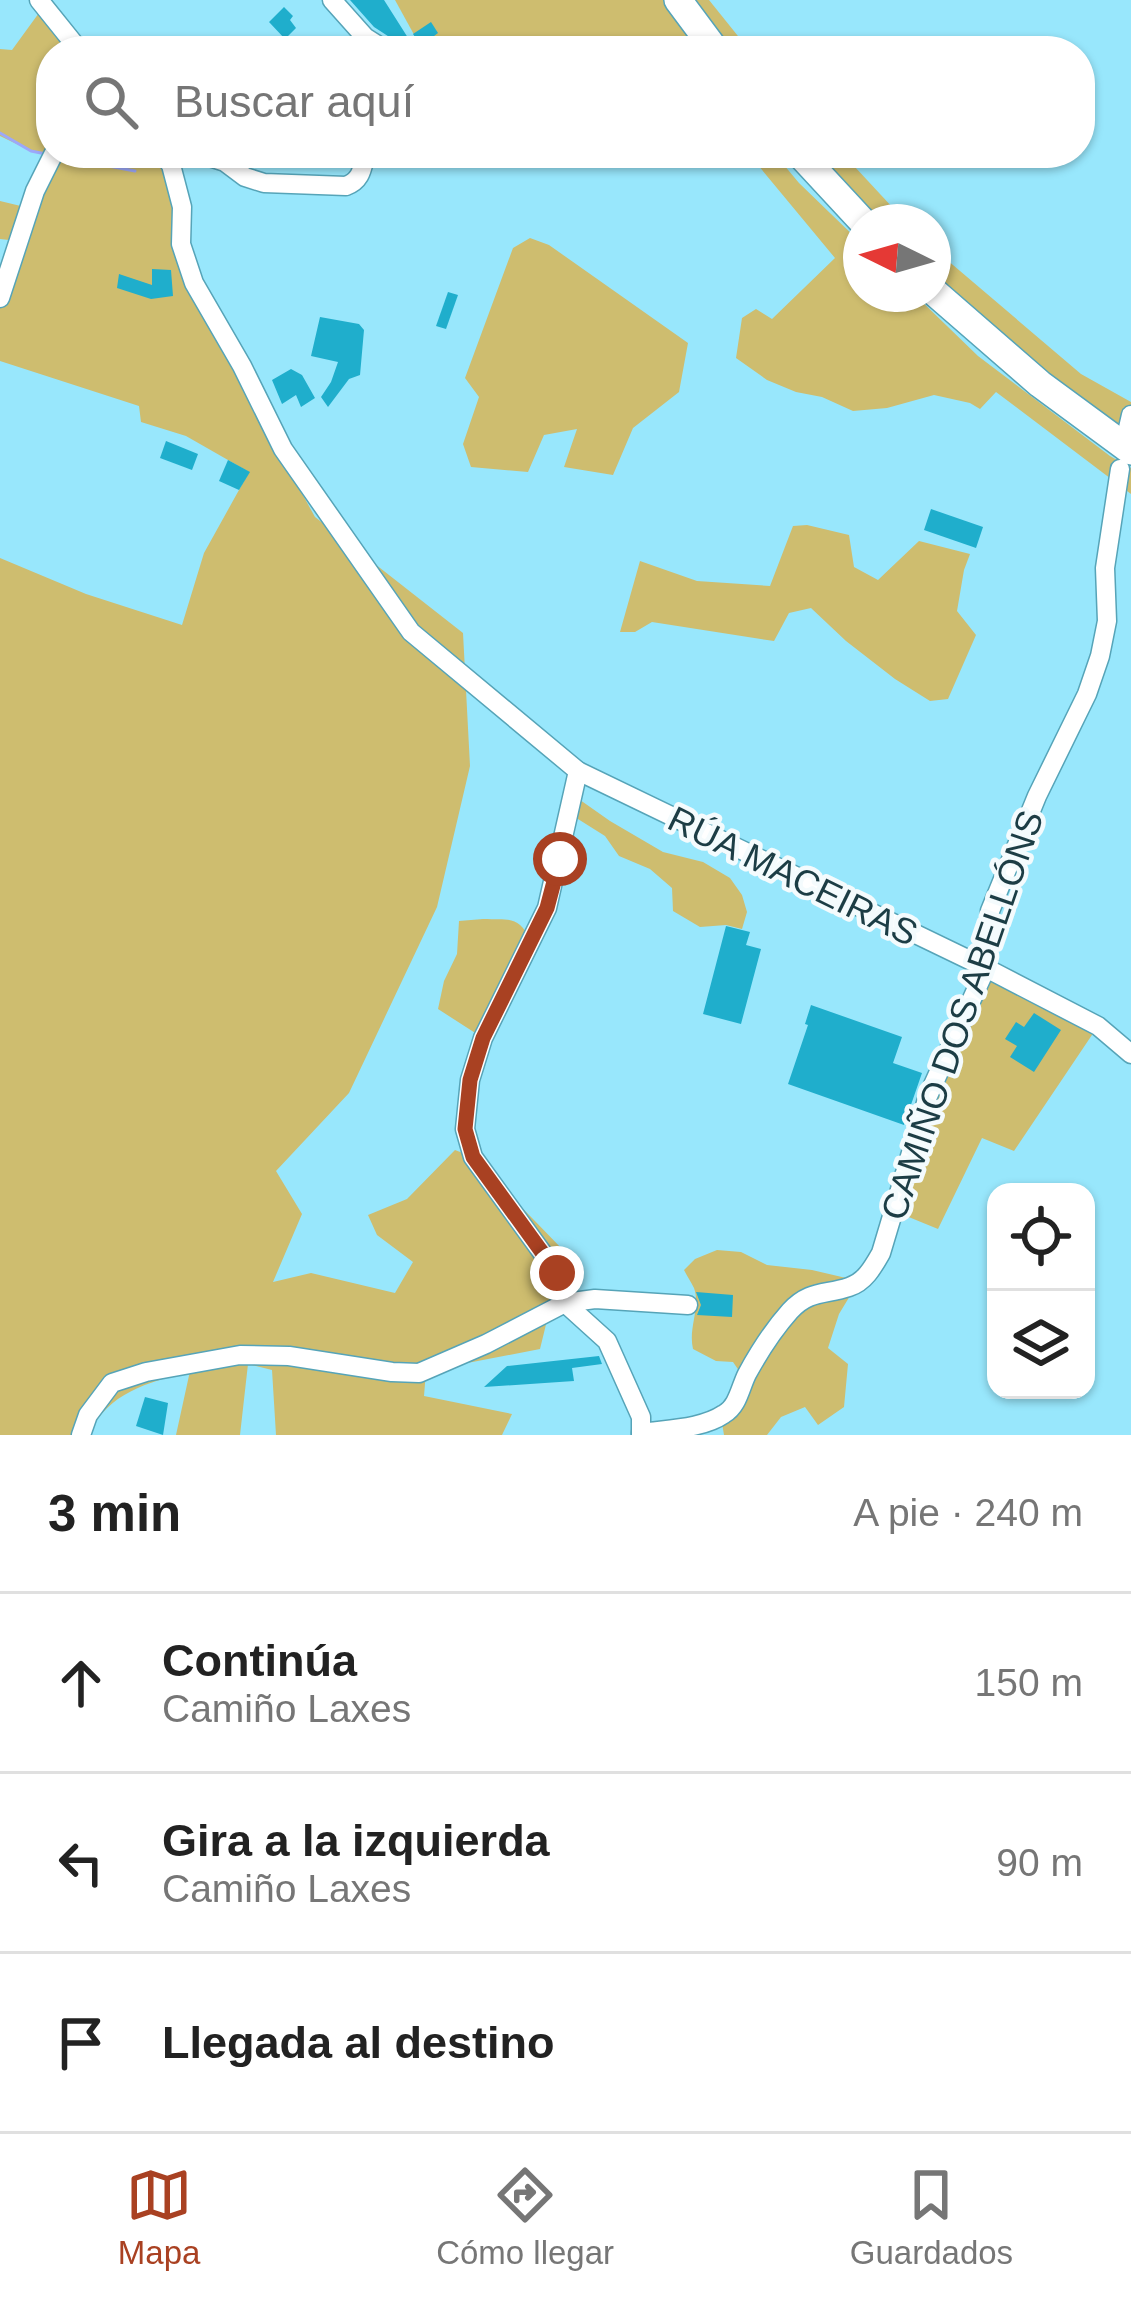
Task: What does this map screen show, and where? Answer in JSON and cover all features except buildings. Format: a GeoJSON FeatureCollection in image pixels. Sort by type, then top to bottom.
{"type":"FeatureCollection","features":[{"type":"Feature","properties":{"kind":"highway"},"geometry":{"type":"LineString","coordinates":[[678,0],[705,36]]}},
{"type":"Feature","properties":{"kind":"highway"},"geometry":{"type":"LineString","coordinates":[[813,168],[846,204]]}},
{"type":"Feature","properties":{"kind":"highway"},"geometry":{"type":"LineString","coordinates":[[951,307],[1040,384],[1127,441]]}},
{"type":"Feature","properties":{"kind":"street"},"geometry":{"type":"LineString","coordinates":[[39,0],[68,36]]}},
{"type":"Feature","properties":{"kind":"street"},"geometry":{"type":"LineString","coordinates":[[332,0],[364,36]]}},
{"type":"Feature","properties":{"kind":"street"},"geometry":{"type":"LineString","coordinates":[[0,298],[46,168]]}},
{"type":"Feature","properties":{"kind":"street","name":"RÚA MACEIRAS"},"geometry":{"type":"LineString","coordinates":[[172,168],[182,207],[182,244],[194,283],[283,449],[411,632],[578,771],[986,968],[1098,1026],[1131,1054]]}},
{"type":"Feature","properties":{"kind":"street"},"geometry":{"type":"LineString","coordinates":[[233,168],[264,183],[296,186],[346,186],[356,183],[362,168]]}},
{"type":"Feature","properties":{"kind":"street","name":"CAMIÑO DOS ABELLÓNS"},"geometry":{"type":"LineString","coordinates":[[641,1434],[721,1417],[733,1407],[763,1346],[793,1307],[816,1292],[853,1286],[869,1273],[881,1253],[928,1096],[986,968],[990,911],[1100,656],[1108,621],[1105,568],[1127,441]]}},
{"type":"Feature","properties":{"kind":"street"},"geometry":{"type":"LineString","coordinates":[[578,771],[547,908],[483,1038],[470,1080],[465,1129],[473,1157],[557,1273],[565,1303],[607,1341],[640,1417],[641,1434]]}},
{"type":"Feature","properties":{"kind":"street"},"geometry":{"type":"LineString","coordinates":[[81,1435],[88,1415],[112,1383],[146,1372],[241,1355],[289,1356],[419,1373],[565,1303],[595,1299],[688,1305]]}},
{"type":"Feature","properties":{"kind":"shaded area"},"geometry":{"type":"Polygon","coordinates":[[[395,0],[664,0],[689,36],[415,36],[395,0]]]}},
{"type":"Feature","properties":{"kind":"shaded area"},"geometry":{"type":"Polygon","coordinates":[[[692,0],[709,0],[738,36],[721,36],[692,0]]]}},
{"type":"Feature","properties":{"kind":"shaded area"},"geometry":{"type":"Polygon","coordinates":[[[44,6],[68,36],[36,36],[36,152],[0,136],[0,49],[12,50],[44,6]]]}},
{"type":"Feature","properties":{"kind":"shaded area"},"geometry":{"type":"Polygon","coordinates":[[[47,168],[170,168],[179,243],[272,439],[315,517],[463,633],[470,766],[437,907],[349,1093],[276,1171],[302,1214],[273,1282],[311,1273],[395,1293],[413,1262],[377,1235],[368,1215],[407,1199],[455,1150],[473,1157],[564,1251],[540,1349],[426,1371],[424,1396],[512,1414],[502,1435],[276,1435],[272,1370],[248,1364],[240,1435],[176,1435],[190,1371],[144,1385],[118,1399],[88,1435],[0,1435],[0,558],[86,594],[182,625],[204,553],[249,472],[186,436],[141,422],[139,406],[0,361],[0,299],[18,241],[0,239],[0,201],[29,208],[47,168]]]}},
{"type":"Feature","properties":{"kind":"shaded area"},"geometry":{"type":"Polygon","coordinates":[[[760,168],[786,168],[843,226],[843,312],[933,312],[978,356],[1131,468],[1131,494],[996,392],[980,409],[934,395],[887,408],[853,411],[767,380],[736,358],[742,318],[756,309],[772,319],[835,258],[760,168]]]}},
{"type":"Feature","properties":{"kind":"shaded area"},"geometry":{"type":"Polygon","coordinates":[[[831,168],[856,168],[889,204],[864,204],[831,168]]]}},
{"type":"Feature","properties":{"kind":"shaded area"},"geometry":{"type":"Polygon","coordinates":[[[530,238],[549,245],[688,343],[679,392],[633,428],[613,475],[564,467],[577,429],[544,435],[528,472],[471,467],[463,444],[479,397],[465,378],[513,248],[530,238]]]}},
{"type":"Feature","properties":{"kind":"shaded area"},"geometry":{"type":"Polygon","coordinates":[[[951,263],[1081,374],[1131,402],[1131,439],[951,291],[951,263]]]}},
{"type":"Feature","properties":{"kind":"shaded area"},"geometry":{"type":"Polygon","coordinates":[[[793,526],[849,535],[854,567],[878,580],[919,541],[970,554],[957,611],[976,635],[948,699],[930,701],[895,679],[811,608],[789,613],[774,641],[652,622],[635,632],[620,632],[640,561],[697,581],[770,586],[793,526]]]}},
{"type":"Feature","properties":{"kind":"shaded area"},"geometry":{"type":"Polygon","coordinates":[[[573,795],[663,852],[703,862],[730,878],[747,912],[742,929],[700,927],[673,911],[672,888],[650,869],[619,856],[605,836],[570,814],[573,795]]]}},
{"type":"Feature","properties":{"kind":"shaded area"},"geometry":{"type":"Polygon","coordinates":[[[459,921],[517,923],[531,941],[483,1038],[438,1009],[457,954],[459,921]]]}},
{"type":"Feature","properties":{"kind":"shaded area"},"geometry":{"type":"Polygon","coordinates":[[[986,968],[1098,1026],[1014,1151],[982,1138],[938,1229],[894,1211],[986,968]]]}},
{"type":"Feature","properties":{"kind":"shaded area"},"geometry":{"type":"Polygon","coordinates":[[[717,1250],[741,1252],[767,1265],[859,1281],[839,1314],[828,1348],[848,1364],[844,1407],[818,1425],[805,1407],[781,1417],[767,1435],[724,1435],[721,1417],[744,1378],[733,1362],[716,1361],[693,1349],[696,1295],[684,1270],[695,1259],[717,1250]]]}},
{"type":"Feature","properties":{"kind":"waterway"},"geometry":{"type":"LineString","coordinates":[[0,133],[36,152]]}},
{"type":"Feature","properties":{"kind":"waterway"},"geometry":{"type":"LineString","coordinates":[[119,168],[135,171]]}},
{"type":"Feature","properties":{"kind":"route"},"geometry":{"type":"LineString","coordinates":[[557,1273],[473,1157],[465,1129],[470,1080],[483,1038],[547,908],[560,859]]}}]}
